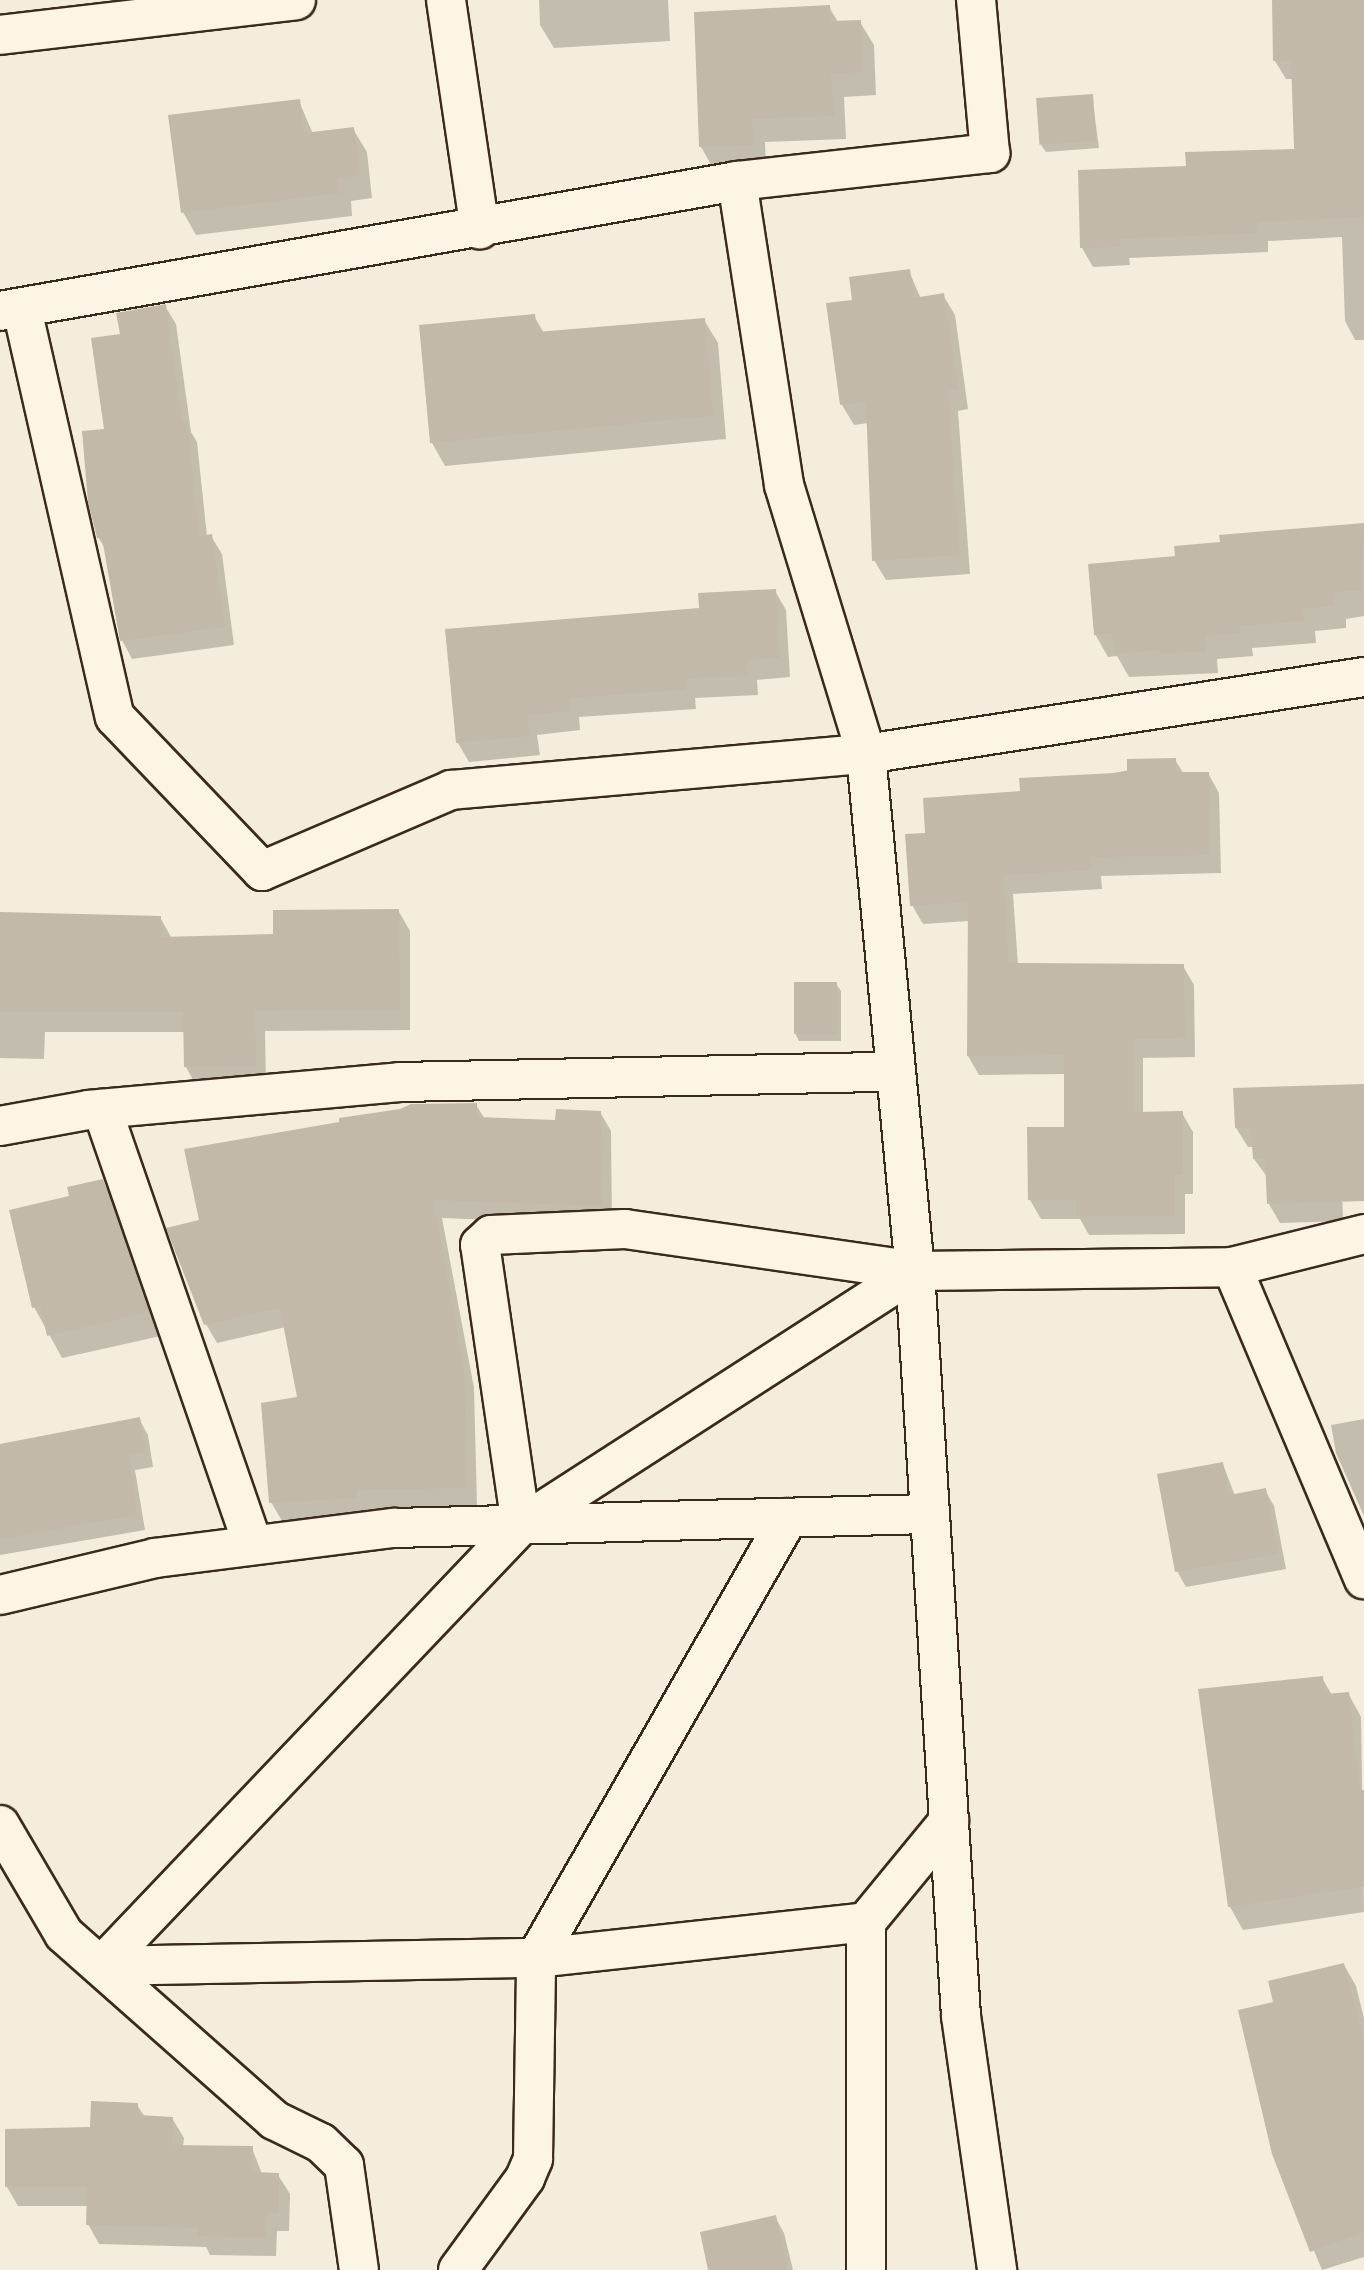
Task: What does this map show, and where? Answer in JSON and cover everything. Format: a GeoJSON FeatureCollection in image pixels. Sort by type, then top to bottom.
{"type":"FeatureCollection","features":[{"type":"Feature","properties":{"kind":"street"},"geometry":{"type":"LineString","coordinates":[[0,35],[296,0]]}},
{"type":"Feature","properties":{"kind":"street"},"geometry":{"type":"LineString","coordinates":[[446,0],[480,229]]}},
{"type":"Feature","properties":{"kind":"street"},"geometry":{"type":"LineString","coordinates":[[975,0],[990,153],[737,181],[480,229],[389,239],[11,310],[115,717],[262,871],[451,790],[866,754],[1364,677]]}},
{"type":"Feature","properties":{"kind":"street"},"geometry":{"type":"LineString","coordinates":[[737,181],[784,485],[866,754],[915,1271],[961,2016],[997,2270]]}},
{"type":"Feature","properties":{"kind":"street"},"geometry":{"type":"LineString","coordinates":[[0,1126],[103,1109],[400,1082],[896,1072]]}},
{"type":"Feature","properties":{"kind":"street"},"geometry":{"type":"LineString","coordinates":[[103,1109],[253,1545]]}},
{"type":"Feature","properties":{"kind":"street"},"geometry":{"type":"LineString","coordinates":[[522,1525],[480,1245],[486,1238],[625,1229],[915,1271],[1232,1267],[1364,1234]]}},
{"type":"Feature","properties":{"kind":"street"},"geometry":{"type":"LineString","coordinates":[[1232,1267],[1364,1579]]}},
{"type":"Feature","properties":{"kind":"street"},"geometry":{"type":"LineString","coordinates":[[101,1966],[522,1525],[915,1271]]}},
{"type":"Feature","properties":{"kind":"street"},"geometry":{"type":"LineString","coordinates":[[0,1595],[155,1558],[394,1528],[930,1514]]}},
{"type":"Feature","properties":{"kind":"street"},"geometry":{"type":"LineString","coordinates":[[458,2270],[525,2178],[533,2158],[536,1958],[788,1518]]}},
{"type":"Feature","properties":{"kind":"street"},"geometry":{"type":"LineString","coordinates":[[866,2270],[866,1922],[949,1821]]}},
{"type":"Feature","properties":{"kind":"street"},"geometry":{"type":"LineString","coordinates":[[0,1825],[64,1934],[274,2120],[321,2143],[344,2165],[359,2270]]}},
{"type":"Feature","properties":{"kind":"street"},"geometry":{"type":"LineString","coordinates":[[101,1966],[536,1958],[866,1922]]}},
{"type":"Feature","properties":{"kind":"building"},"geometry":{"type":"Polygon","coordinates":[[[1272,0],[1364,0],[1364,217],[1258,222],[1259,233],[1120,239],[1120,247],[1080,248],[1078,170],[1186,166],[1185,152],[1294,149],[1291,61],[1273,61],[1272,0]]]}},
{"type":"Feature","properties":{"kind":"building"},"geometry":{"type":"Polygon","coordinates":[[[830,5],[831,21],[861,20],[863,72],[831,74],[834,116],[752,119],[754,145],[699,147],[694,12],[830,5]]]}},
{"type":"Feature","properties":{"kind":"building"},"geometry":{"type":"Polygon","coordinates":[[[1093,94],[1096,141],[1039,145],[1036,98],[1093,94]]]}},
{"type":"Feature","properties":{"kind":"building"},"geometry":{"type":"Polygon","coordinates":[[[300,99],[304,133],[354,127],[360,175],[338,178],[340,193],[181,213],[168,115],[300,99]]]}},
{"type":"Feature","properties":{"kind":"building"},"geometry":{"type":"Polygon","coordinates":[[[910,269],[914,298],[944,293],[958,389],[948,391],[960,555],[872,561],[866,402],[840,405],[826,303],[852,300],[849,277],[910,269]]]}},
{"type":"Feature","properties":{"kind":"building"},"geometry":{"type":"Polygon","coordinates":[[[166,304],[182,422],[187,421],[199,536],[212,534],[225,627],[120,641],[102,538],[97,538],[88,502],[82,431],[104,429],[91,338],[120,334],[116,313],[166,304]]]}},
{"type":"Feature","properties":{"kind":"building"},"geometry":{"type":"Polygon","coordinates":[[[535,314],[537,332],[705,318],[713,416],[430,443],[419,325],[535,314]]]}},
{"type":"Feature","properties":{"kind":"building"},"geometry":{"type":"Polygon","coordinates":[[[1364,523],[1362,590],[1333,592],[1334,606],[1303,609],[1304,621],[1240,626],[1241,633],[1205,636],[1206,651],[1160,654],[1159,650],[1114,654],[1111,633],[1094,635],[1088,564],[1175,556],[1174,546],[1220,542],[1219,535],[1364,523]]]}},
{"type":"Feature","properties":{"kind":"building"},"geometry":{"type":"Polygon","coordinates":[[[776,589],[780,658],[747,660],[748,676],[685,679],[686,690],[569,698],[570,711],[527,715],[530,736],[456,743],[445,629],[699,608],[698,593],[776,589]]]}},
{"type":"Feature","properties":{"kind":"building"},"geometry":{"type":"Polygon","coordinates":[[[1176,758],[1176,772],[1209,772],[1211,855],[1091,857],[1092,870],[1003,875],[1009,963],[1184,964],[1185,1038],[1133,1039],[1133,1112],[1183,1111],[1183,1175],[1175,1175],[1175,1216],[1076,1216],[1076,1200],[1028,1200],[1027,1127],[1064,1127],[1064,1055],[967,1056],[968,902],[910,906],[905,834],[925,833],[923,798],[1020,791],[1019,778],[1114,773],[1127,771],[1127,759],[1176,758]]]}},
{"type":"Feature","properties":{"kind":"building"},"geometry":{"type":"Polygon","coordinates":[[[399,909],[400,1010],[255,1011],[256,1066],[184,1067],[183,1012],[0,1012],[0,912],[161,916],[161,937],[273,934],[273,910],[399,909]]]}},
{"type":"Feature","properties":{"kind":"building"},"geometry":{"type":"Polygon","coordinates":[[[794,982],[837,982],[837,1034],[794,1034],[794,982]]]}},
{"type":"Feature","properties":{"kind":"building"},"geometry":{"type":"Polygon","coordinates":[[[1364,1084],[1364,1201],[1267,1204],[1265,1159],[1253,1159],[1251,1128],[1235,1128],[1233,1088],[1364,1084]]]}},
{"type":"Feature","properties":{"kind":"building"},"geometry":{"type":"Polygon","coordinates":[[[477,1103],[477,1117],[555,1120],[556,1109],[601,1111],[601,1137],[604,1137],[602,1206],[433,1200],[464,1368],[467,1488],[357,1490],[357,1498],[269,1503],[261,1403],[297,1397],[280,1308],[204,1325],[166,1228],[199,1220],[184,1149],[339,1122],[339,1118],[400,1109],[411,1104],[477,1103]]]}},
{"type":"Feature","properties":{"kind":"building"},"geometry":{"type":"Polygon","coordinates":[[[103,1179],[149,1312],[47,1336],[40,1306],[32,1308],[9,1210],[69,1196],[67,1187],[103,1179]]]}},
{"type":"Feature","properties":{"kind":"building"},"geometry":{"type":"Polygon","coordinates":[[[140,1417],[146,1452],[128,1455],[138,1515],[0,1539],[0,1444],[140,1417]]]}},
{"type":"Feature","properties":{"kind":"building"},"geometry":{"type":"Polygon","coordinates":[[[1223,1462],[1229,1495],[1266,1488],[1278,1554],[1175,1572],[1157,1474],[1223,1462]]]}},
{"type":"Feature","properties":{"kind":"building"},"geometry":{"type":"Polygon","coordinates":[[[1323,1676],[1325,1694],[1349,1692],[1360,1790],[1364,1790],[1364,1887],[1228,1907],[1198,1689],[1323,1676]]]}},
{"type":"Feature","properties":{"kind":"building"},"geometry":{"type":"Polygon","coordinates":[[[1344,1963],[1364,2041],[1364,2232],[1310,2252],[1272,2154],[1238,2010],[1273,2002],[1268,1981],[1344,1963]]]}},
{"type":"Feature","properties":{"kind":"building"},"geometry":{"type":"Polygon","coordinates":[[[91,2101],[138,2103],[138,2115],[173,2117],[172,2145],[253,2146],[252,2172],[279,2173],[279,2213],[267,2213],[266,2238],[197,2236],[198,2228],[86,2225],[87,2187],[5,2187],[5,2129],[90,2127],[91,2101]]]}},
{"type":"Feature","properties":{"kind":"building"},"geometry":{"type":"Polygon","coordinates":[[[776,2215],[788,2270],[708,2270],[700,2232],[776,2215]]]}}]}
